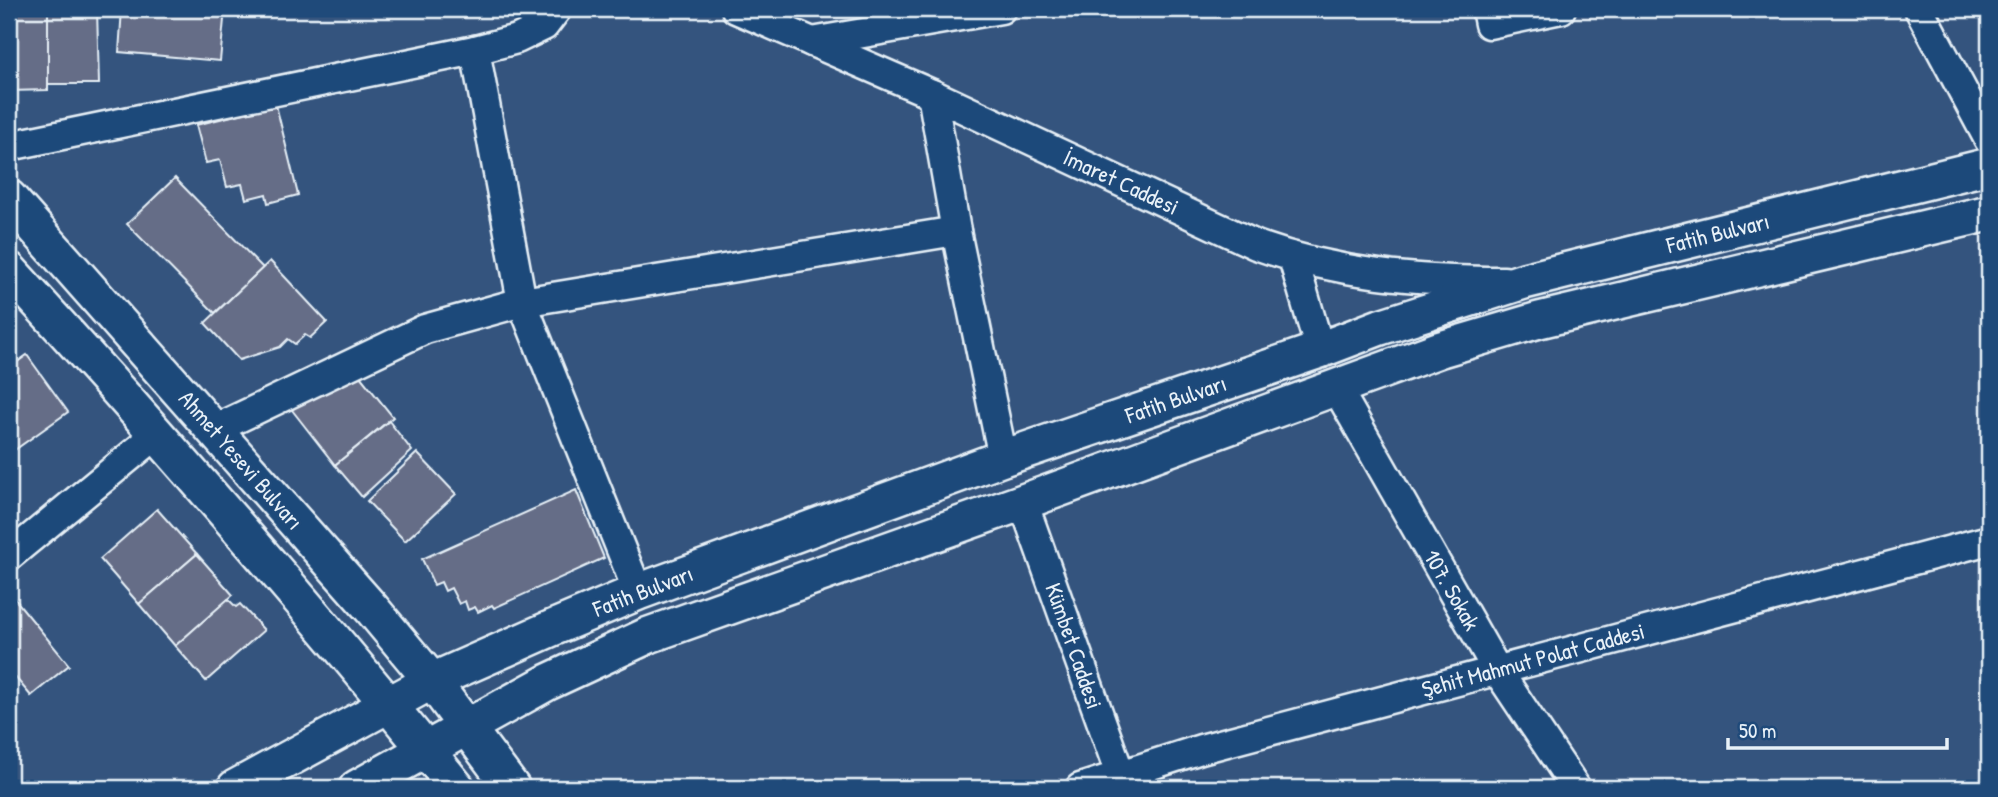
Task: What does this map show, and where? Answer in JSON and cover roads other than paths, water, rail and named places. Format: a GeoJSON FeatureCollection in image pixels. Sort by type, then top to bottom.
{"type":"FeatureCollection","features":[{"type":"Feature","properties":{"kind":"main road","name":"Fatih Bulvarı"},"geometry":{"type":"LineString","coordinates":[[235,788],[432,681],[638,592],[1003,458],[1380,327],[1524,281],[1989,166]]}},
{"type":"Feature","properties":{"kind":"main road","name":"Ahmet Yesevi Bulvarı"},"geometry":{"type":"LineString","coordinates":[[9,198],[215,429],[432,681],[512,788]]}},
{"type":"Feature","properties":{"kind":"main road","name":"Fatih Bulvarı"},"geometry":{"type":"LineString","coordinates":[[357,788],[548,682],[649,635],[1441,349],[1539,320],[1989,213]]}},
{"type":"Feature","properties":{"kind":"main road","name":"Ahmet Yesevi Bulvarı"},"geometry":{"type":"LineString","coordinates":[[9,270],[113,383],[336,641],[457,788]]}},
{"type":"Feature","properties":{"kind":"street"},"geometry":{"type":"LineString","coordinates":[[9,146],[475,50],[517,39],[544,26],[557,9]]}},
{"type":"Feature","properties":{"kind":"street","name":"İmaret Caddesi"},"geometry":{"type":"LineString","coordinates":[[736,9],[932,94],[1256,245],[1293,258],[1349,271],[1398,278],[1524,281]]}},
{"type":"Feature","properties":{"kind":"street"},"geometry":{"type":"LineString","coordinates":[[812,42],[1002,9]]}},
{"type":"Feature","properties":{"kind":"street"},"geometry":{"type":"LineString","coordinates":[[1486,9],[1489,24],[1561,9]]}},
{"type":"Feature","properties":{"kind":"street"},"geometry":{"type":"LineString","coordinates":[[1919,9],[1989,140]]}},
{"type":"Feature","properties":{"kind":"street"},"geometry":{"type":"LineString","coordinates":[[475,50],[522,302],[638,592]]}},
{"type":"Feature","properties":{"kind":"street"},"geometry":{"type":"LineString","coordinates":[[932,94],[1003,458]]}},
{"type":"Feature","properties":{"kind":"street"},"geometry":{"type":"LineString","coordinates":[[215,429],[425,329],[522,302],[957,231]]}},
{"type":"Feature","properties":{"kind":"street"},"geometry":{"type":"LineString","coordinates":[[1293,258],[1320,350]]}},
{"type":"Feature","properties":{"kind":"street","name":"107. Sokak"},"geometry":{"type":"LineString","coordinates":[[1336,387],[1497,670],[1576,788]]}},
{"type":"Feature","properties":{"kind":"street"},"geometry":{"type":"LineString","coordinates":[[9,556],[156,435]]}},
{"type":"Feature","properties":{"kind":"street","name":"Kümbet Caddesi"},"geometry":{"type":"LineString","coordinates":[[1023,502],[1122,782]]}},
{"type":"Feature","properties":{"kind":"street","name":"Şehit Mahmut Polat Caddesi"},"geometry":{"type":"LineString","coordinates":[[1080,788],[1122,782],[1201,749],[1989,540]]}}]}
